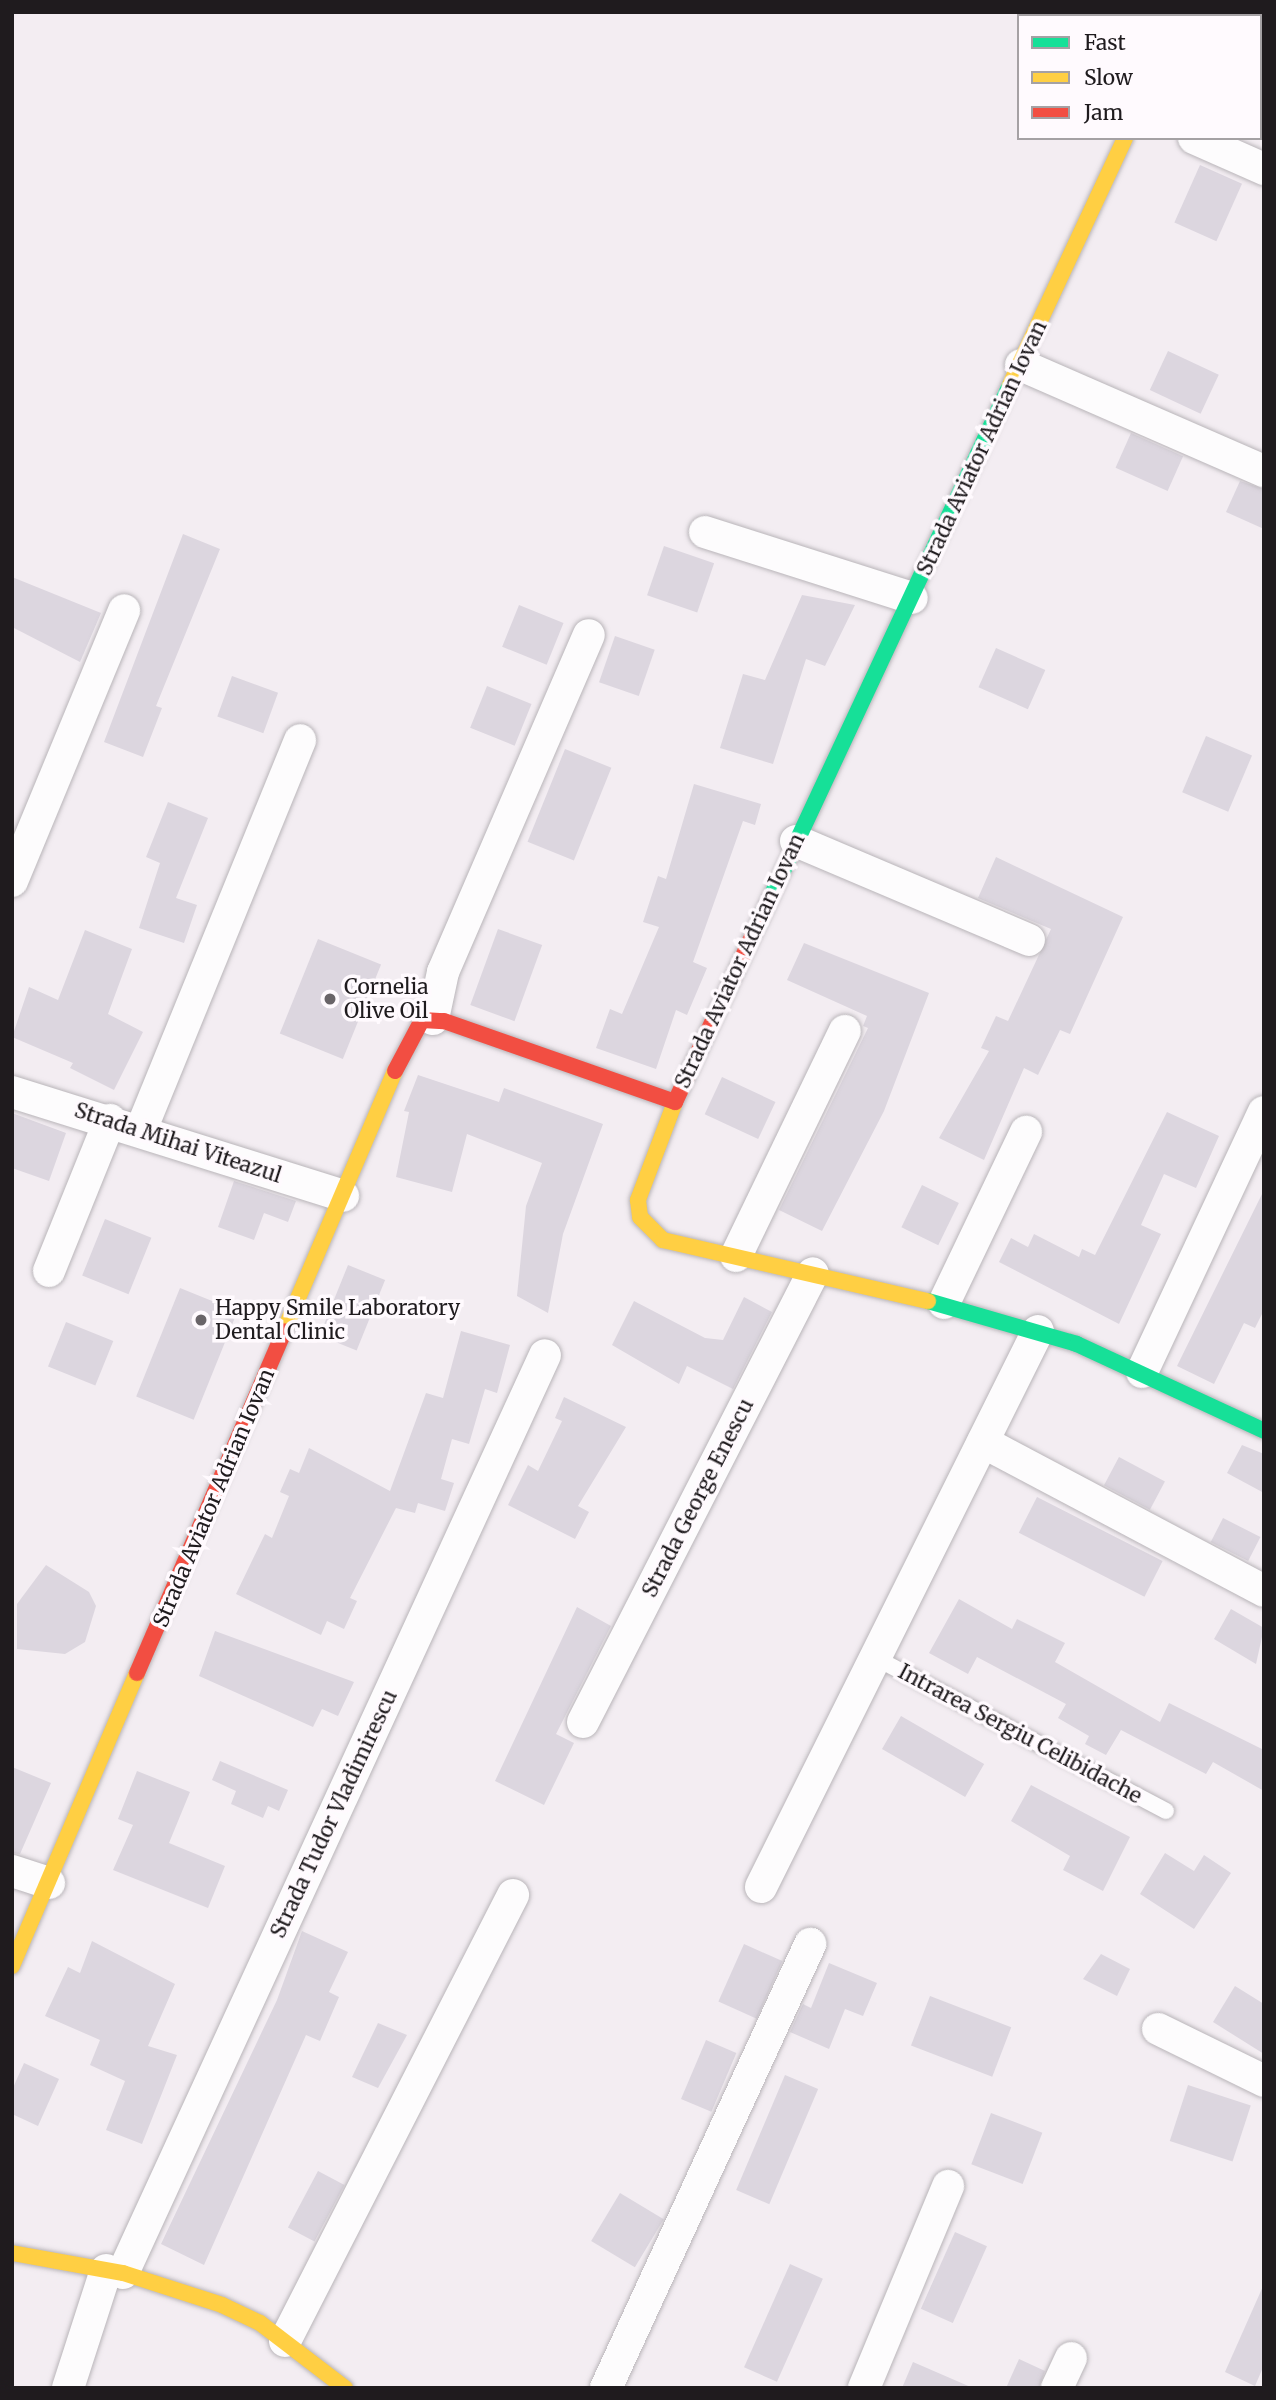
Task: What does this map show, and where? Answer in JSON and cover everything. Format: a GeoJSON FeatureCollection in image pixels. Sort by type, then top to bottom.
{"type":"FeatureCollection","features":[{"type":"Feature","properties":{"kind":"street","name":"Strada Aviator Adrian Iovan"},"geometry":{"type":"LineString","coordinates":[[12,1966],[407,1041],[422,1020],[433,1019],[675,1102],[1124,140]]}},
{"type":"Feature","properties":{"kind":"street"},"geometry":{"type":"LineString","coordinates":[[1199,140],[1264,169]]}},
{"type":"Feature","properties":{"kind":"street"},"geometry":{"type":"LineString","coordinates":[[1021,365],[1264,471]]}},
{"type":"Feature","properties":{"kind":"street"},"geometry":{"type":"LineString","coordinates":[[705,532],[912,598]]}},
{"type":"Feature","properties":{"kind":"street"},"geometry":{"type":"LineString","coordinates":[[12,881],[124,610]]}},
{"type":"Feature","properties":{"kind":"street"},"geometry":{"type":"LineString","coordinates":[[433,1019],[443,972],[589,635]]}},
{"type":"Feature","properties":{"kind":"street"},"geometry":{"type":"LineString","coordinates":[[141,1130],[300,740]]}},
{"type":"Feature","properties":{"kind":"street"},"geometry":{"type":"LineString","coordinates":[[796,841],[1029,940]]}},
{"type":"Feature","properties":{"kind":"street"},"geometry":{"type":"LineString","coordinates":[[736,1256],[845,1031]]}},
{"type":"Feature","properties":{"kind":"street","name":"Strada Mihai Viteazul"},"geometry":{"type":"LineString","coordinates":[[12,1092],[110,1120],[343,1196]]}},
{"type":"Feature","properties":{"kind":"street"},"geometry":{"type":"LineString","coordinates":[[675,1102],[638,1200],[640,1217],[663,1240],[944,1303],[1038,1331],[1142,1372],[1264,1431]]}},
{"type":"Feature","properties":{"kind":"street"},"geometry":{"type":"LineString","coordinates":[[1142,1372],[1264,1112]]}},
{"type":"Feature","properties":{"kind":"street"},"geometry":{"type":"LineString","coordinates":[[49,1271],[110,1120]]}},
{"type":"Feature","properties":{"kind":"street"},"geometry":{"type":"LineString","coordinates":[[944,1303],[1026,1132]]}},
{"type":"Feature","properties":{"kind":"street","name":"Strada George Enescu"},"geometry":{"type":"LineString","coordinates":[[583,1723],[813,1273]]}},
{"type":"Feature","properties":{"kind":"street","name":"Intrarea Sergiu Celibidache"},"geometry":{"type":"LineString","coordinates":[[761,1887],[1038,1331]]}},
{"type":"Feature","properties":{"kind":"street","name":"Strada Tudor Vladimirescu"},"geometry":{"type":"LineString","coordinates":[[68,2388],[114,2272],[545,1355]]}},
{"type":"Feature","properties":{"kind":"street"},"geometry":{"type":"LineString","coordinates":[[982,1442],[1264,1591]]}},
{"type":"Feature","properties":{"kind":"street"},"geometry":{"type":"LineString","coordinates":[[12,1871],[49,1882]]}},
{"type":"Feature","properties":{"kind":"street"},"geometry":{"type":"LineString","coordinates":[[285,2341],[513,1895]]}},
{"type":"Feature","properties":{"kind":"street"},"geometry":{"type":"LineString","coordinates":[[606,2388],[810,1944]]}},
{"type":"Feature","properties":{"kind":"street"},"geometry":{"type":"LineString","coordinates":[[1158,2029],[1264,2081]]}},
{"type":"Feature","properties":{"kind":"street"},"geometry":{"type":"LineString","coordinates":[[864,2388],[948,2186]]}},
{"type":"Feature","properties":{"kind":"street"},"geometry":{"type":"LineString","coordinates":[[12,2253],[114,2272],[222,2305],[285,2341],[345,2388]]}},
{"type":"Feature","properties":{"kind":"street"},"geometry":{"type":"LineString","coordinates":[[1057,2388],[1071,2358]]}},
{"type":"Feature","properties":{"kind":"lane","name":"Intrarea Sergiu Celibidache"},"geometry":{"type":"LineString","coordinates":[[874,1657],[1166,1811]]}},
{"type":"Feature","properties":{"kind":"building"},"geometry":{"type":"Polygon","coordinates":[[[1200,165],[1242,184],[1216,241],[1174,223],[1200,165]]]}},
{"type":"Feature","properties":{"kind":"building"},"geometry":{"type":"Polygon","coordinates":[[[1168,351],[1219,375],[1201,414],[1150,390],[1168,351]]]}},
{"type":"Feature","properties":{"kind":"building"},"geometry":{"type":"Polygon","coordinates":[[[1131,433],[1183,456],[1168,491],[1116,468],[1131,433]]]}},
{"type":"Feature","properties":{"kind":"building"},"geometry":{"type":"Polygon","coordinates":[[[1240,481],[1264,489],[1264,529],[1226,512],[1240,481]]]}},
{"type":"Feature","properties":{"kind":"building"},"geometry":{"type":"Polygon","coordinates":[[[183,534],[220,549],[156,706],[162,708],[143,757],[104,742],[183,534]]]}},
{"type":"Feature","properties":{"kind":"building"},"geometry":{"type":"Polygon","coordinates":[[[664,546],[714,563],[697,612],[647,595],[664,546]]]}},
{"type":"Feature","properties":{"kind":"building"},"geometry":{"type":"Polygon","coordinates":[[[12,577],[101,613],[80,662],[12,627],[12,577]]]}},
{"type":"Feature","properties":{"kind":"building"},"geometry":{"type":"Polygon","coordinates":[[[802,595],[855,605],[825,666],[806,659],[773,764],[720,748],[743,674],[765,680],[802,595]]]}},
{"type":"Feature","properties":{"kind":"building"},"geometry":{"type":"Polygon","coordinates":[[[519,605],[564,623],[547,665],[502,647],[519,605]]]}},
{"type":"Feature","properties":{"kind":"building"},"geometry":{"type":"Polygon","coordinates":[[[615,636],[655,650],[639,696],[599,682],[615,636]]]}},
{"type":"Feature","properties":{"kind":"building"},"geometry":{"type":"Polygon","coordinates":[[[996,648],[1045,670],[1028,709],[979,687],[996,648]]]}},
{"type":"Feature","properties":{"kind":"building"},"geometry":{"type":"Polygon","coordinates":[[[232,676],[278,693],[263,733],[217,716],[232,676]]]}},
{"type":"Feature","properties":{"kind":"building"},"geometry":{"type":"Polygon","coordinates":[[[487,686],[532,704],[515,746],[470,728],[487,686]]]}},
{"type":"Feature","properties":{"kind":"building"},"geometry":{"type":"Polygon","coordinates":[[[1206,736],[1252,756],[1228,812],[1182,792],[1206,736]]]}},
{"type":"Feature","properties":{"kind":"building"},"geometry":{"type":"Polygon","coordinates":[[[565,749],[611,768],[574,860],[528,842],[565,749]]]}},
{"type":"Feature","properties":{"kind":"building"},"geometry":{"type":"Polygon","coordinates":[[[694,784],[761,804],[755,825],[743,821],[693,962],[707,968],[687,1015],[676,1010],[656,1069],[596,1048],[610,1009],[622,1014],[659,927],[643,922],[658,876],[666,879],[694,784]]]}},
{"type":"Feature","properties":{"kind":"building"},"geometry":{"type":"Polygon","coordinates":[[[168,802],[208,818],[176,898],[197,905],[184,943],[139,928],[160,863],[146,857],[168,802]]]}},
{"type":"Feature","properties":{"kind":"building"},"geometry":{"type":"Polygon","coordinates":[[[996,857],[1123,917],[1070,1034],[1060,1030],[1038,1075],[1024,1068],[984,1160],[939,1138],[989,1051],[981,1048],[996,1016],[1008,1021],[1051,929],[978,898],[996,857]]]}},
{"type":"Feature","properties":{"kind":"building"},"geometry":{"type":"Polygon","coordinates":[[[498,929],[542,945],[514,1021],[470,1005],[498,929]]]}},
{"type":"Feature","properties":{"kind":"building"},"geometry":{"type":"Polygon","coordinates":[[[85,930],[132,949],[108,1014],[143,1032],[114,1090],[70,1068],[73,1063],[12,1037],[29,987],[58,1000],[85,930]]]}},
{"type":"Feature","properties":{"kind":"building","name":"Cornelia Olive Oil"},"geometry":{"type":"Polygon","coordinates":[[[318,939],[381,964],[343,1059],[280,1034],[318,939]]]}},
{"type":"Feature","properties":{"kind":"building"},"geometry":{"type":"Polygon","coordinates":[[[804,943],[929,993],[884,1111],[822,1231],[779,1210],[868,1028],[863,1026],[867,1016],[787,980],[804,943]]]}},
{"type":"Feature","properties":{"kind":"building"},"geometry":{"type":"Polygon","coordinates":[[[418,1075],[499,1102],[504,1088],[603,1124],[563,1234],[548,1313],[517,1296],[526,1206],[542,1163],[467,1134],[452,1192],[396,1177],[409,1112],[404,1111],[418,1075]]]}},
{"type":"Feature","properties":{"kind":"building"},"geometry":{"type":"Polygon","coordinates":[[[722,1077],[775,1102],[758,1139],[705,1114],[722,1077]]]}},
{"type":"Feature","properties":{"kind":"building"},"geometry":{"type":"Polygon","coordinates":[[[1167,1112],[1219,1136],[1196,1188],[1164,1174],[1141,1225],[1161,1234],[1119,1324],[999,1262],[1011,1238],[1028,1247],[1034,1234],[1079,1257],[1082,1249],[1095,1255],[1167,1112]]]}},
{"type":"Feature","properties":{"kind":"building"},"geometry":{"type":"Polygon","coordinates":[[[12,1113],[66,1133],[49,1181],[12,1168],[12,1113]]]}},
{"type":"Feature","properties":{"kind":"building"},"geometry":{"type":"Polygon","coordinates":[[[234,1181],[296,1201],[288,1222],[264,1213],[254,1240],[218,1227],[234,1181]]]}},
{"type":"Feature","properties":{"kind":"building"},"geometry":{"type":"Polygon","coordinates":[[[922,1185],[959,1203],[938,1245],[901,1227],[922,1185]]]}},
{"type":"Feature","properties":{"kind":"building"},"geometry":{"type":"Polygon","coordinates":[[[1264,1190],[1264,1310],[1255,1328],[1244,1323],[1214,1384],[1177,1366],[1264,1190]]]}},
{"type":"Feature","properties":{"kind":"building"},"geometry":{"type":"Polygon","coordinates":[[[105,1219],[151,1238],[129,1294],[82,1276],[105,1219]]]}},
{"type":"Feature","properties":{"kind":"building"},"geometry":{"type":"Polygon","coordinates":[[[348,1265],[385,1280],[357,1350],[320,1335],[348,1265]]]}},
{"type":"Feature","properties":{"kind":"building"},"geometry":{"type":"Polygon","coordinates":[[[180,1288],[237,1311],[194,1420],[136,1396],[180,1288]]]}},
{"type":"Feature","properties":{"kind":"building"},"geometry":{"type":"Polygon","coordinates":[[[744,1297],[772,1312],[733,1389],[687,1366],[679,1384],[612,1345],[634,1301],[705,1338],[723,1340],[744,1297]]]}},
{"type":"Feature","properties":{"kind":"building"},"geometry":{"type":"Polygon","coordinates":[[[66,1322],[113,1341],[95,1386],[48,1367],[66,1322]]]}},
{"type":"Feature","properties":{"kind":"building"},"geometry":{"type":"Polygon","coordinates":[[[461,1331],[510,1345],[497,1393],[485,1389],[469,1444],[452,1439],[441,1479],[454,1483],[445,1511],[418,1503],[415,1513],[396,1508],[350,1598],[357,1601],[344,1629],[327,1621],[321,1635],[236,1594],[265,1534],[272,1538],[289,1496],[280,1492],[290,1469],[299,1473],[309,1448],[390,1491],[426,1393],[443,1398],[461,1331]]]}},
{"type":"Feature","properties":{"kind":"building"},"geometry":{"type":"Polygon","coordinates":[[[564,1397],[626,1427],[578,1506],[589,1512],[575,1539],[508,1505],[528,1465],[538,1471],[562,1421],[555,1418],[564,1397]]]}},
{"type":"Feature","properties":{"kind":"building"},"geometry":{"type":"Polygon","coordinates":[[[1242,1445],[1264,1454],[1264,1493],[1227,1473],[1242,1445]]]}},
{"type":"Feature","properties":{"kind":"building"},"geometry":{"type":"Polygon","coordinates":[[[1119,1457],[1165,1481],[1150,1510],[1104,1485],[1119,1457]]]}},
{"type":"Feature","properties":{"kind":"building"},"geometry":{"type":"Polygon","coordinates":[[[1037,1497],[1163,1561],[1144,1597],[1019,1533],[1037,1497]]]}},
{"type":"Feature","properties":{"kind":"building"},"geometry":{"type":"Polygon","coordinates":[[[1223,1518],[1260,1537],[1248,1561],[1211,1542],[1223,1518]]]}},
{"type":"Feature","properties":{"kind":"building"},"geometry":{"type":"Polygon","coordinates":[[[46,1565],[89,1592],[96,1606],[85,1642],[65,1654],[17,1649],[17,1604],[46,1565]]]}},
{"type":"Feature","properties":{"kind":"building"},"geometry":{"type":"Polygon","coordinates":[[[959,1599],[1012,1629],[1017,1619],[1065,1643],[1055,1662],[1160,1722],[1169,1703],[1264,1750],[1264,1791],[1213,1762],[1206,1774],[1121,1730],[1106,1755],[1085,1744],[1089,1736],[1058,1718],[1066,1704],[977,1657],[968,1674],[929,1653],[959,1599]]]}},
{"type":"Feature","properties":{"kind":"building"},"geometry":{"type":"Polygon","coordinates":[[[577,1607],[611,1626],[556,1734],[574,1743],[544,1805],[495,1781],[577,1607]]]}},
{"type":"Feature","properties":{"kind":"building"},"geometry":{"type":"Polygon","coordinates":[[[1231,1609],[1264,1628],[1256,1664],[1214,1639],[1231,1609]]]}},
{"type":"Feature","properties":{"kind":"building"},"geometry":{"type":"Polygon","coordinates":[[[215,1631],[354,1682],[338,1716],[322,1709],[313,1727],[199,1676],[215,1631]]]}},
{"type":"Feature","properties":{"kind":"building"},"geometry":{"type":"Polygon","coordinates":[[[901,1716],[984,1764],[965,1797],[882,1749],[901,1716]]]}},
{"type":"Feature","properties":{"kind":"building"},"geometry":{"type":"Polygon","coordinates":[[[220,1761],[288,1790],[279,1811],[268,1806],[263,1818],[231,1804],[236,1791],[212,1780],[220,1761]]]}},
{"type":"Feature","properties":{"kind":"building"},"geometry":{"type":"Polygon","coordinates":[[[12,1767],[51,1783],[20,1854],[12,1853],[12,1767]]]}},
{"type":"Feature","properties":{"kind":"building"},"geometry":{"type":"Polygon","coordinates":[[[137,1771],[190,1792],[169,1843],[225,1866],[208,1908],[113,1870],[133,1825],[118,1819],[137,1771]]]}},
{"type":"Feature","properties":{"kind":"building"},"geometry":{"type":"Polygon","coordinates":[[[1031,1785],[1130,1837],[1103,1891],[1063,1870],[1070,1856],[1011,1821],[1031,1785]]]}},
{"type":"Feature","properties":{"kind":"building"},"geometry":{"type":"Polygon","coordinates":[[[1165,1853],[1194,1871],[1204,1855],[1231,1873],[1194,1929],[1140,1894],[1165,1853]]]}},
{"type":"Feature","properties":{"kind":"building"},"geometry":{"type":"Polygon","coordinates":[[[302,1931],[348,1952],[329,1992],[339,1997],[320,2041],[306,2035],[204,2265],[161,2244],[277,2000],[302,1931]]]}},
{"type":"Feature","properties":{"kind":"building"},"geometry":{"type":"Polygon","coordinates":[[[92,1941],[175,1984],[148,2046],[177,2055],[142,2144],[106,2130],[125,2081],[90,2065],[100,2040],[45,2016],[68,1967],[80,1973],[92,1941]]]}},
{"type":"Feature","properties":{"kind":"building"},"geometry":{"type":"Polygon","coordinates":[[[744,1944],[782,1961],[757,2019],[718,2002],[744,1944]]]}},
{"type":"Feature","properties":{"kind":"building"},"geometry":{"type":"Polygon","coordinates":[[[1101,1954],[1130,1969],[1117,1996],[1083,1979],[1101,1954]]]}},
{"type":"Feature","properties":{"kind":"building"},"geometry":{"type":"Polygon","coordinates":[[[829,1963],[877,1983],[863,2016],[845,2009],[829,2049],[790,2032],[803,2004],[811,2008],[829,1963]]]}},
{"type":"Feature","properties":{"kind":"building"},"geometry":{"type":"Polygon","coordinates":[[[1235,1986],[1264,2004],[1264,2054],[1213,2022],[1235,1986]]]}},
{"type":"Feature","properties":{"kind":"building"},"geometry":{"type":"Polygon","coordinates":[[[930,1996],[1011,2027],[992,2077],[911,2045],[930,1996]]]}},
{"type":"Feature","properties":{"kind":"building"},"geometry":{"type":"Polygon","coordinates":[[[378,2023],[407,2035],[378,2088],[352,2077],[378,2023]]]}},
{"type":"Feature","properties":{"kind":"building"},"geometry":{"type":"Polygon","coordinates":[[[706,2040],[736,2053],[711,2112],[681,2099],[706,2040]]]}},
{"type":"Feature","properties":{"kind":"building"},"geometry":{"type":"Polygon","coordinates":[[[24,2063],[59,2079],[38,2126],[12,2114],[12,2090],[24,2063]]]}},
{"type":"Feature","properties":{"kind":"building"},"geometry":{"type":"Polygon","coordinates":[[[785,2075],[818,2089],[769,2204],[736,2190],[785,2075]]]}},
{"type":"Feature","properties":{"kind":"building"},"geometry":{"type":"Polygon","coordinates":[[[1188,2085],[1251,2105],[1233,2162],[1170,2141],[1188,2085]]]}},
{"type":"Feature","properties":{"kind":"building"},"geometry":{"type":"Polygon","coordinates":[[[991,2113],[1042,2133],[1023,2184],[971,2164],[991,2113]]]}},
{"type":"Feature","properties":{"kind":"building"},"geometry":{"type":"Polygon","coordinates":[[[318,2171],[344,2185],[314,2242],[288,2228],[318,2171]]]}},
{"type":"Feature","properties":{"kind":"building"},"geometry":{"type":"Polygon","coordinates":[[[620,2193],[664,2219],[635,2267],[591,2241],[620,2193]]]}},
{"type":"Feature","properties":{"kind":"building"},"geometry":{"type":"Polygon","coordinates":[[[955,2232],[987,2246],[953,2323],[921,2309],[955,2232]]]}},
{"type":"Feature","properties":{"kind":"building"},"geometry":{"type":"Polygon","coordinates":[[[790,2264],[823,2279],[777,2382],[744,2367],[790,2264]]]}},
{"type":"Feature","properties":{"kind":"building"},"geometry":{"type":"Polygon","coordinates":[[[1264,2284],[1264,2365],[1255,2386],[1225,2372],[1264,2284]]]}},
{"type":"Feature","properties":{"kind":"building"},"geometry":{"type":"Polygon","coordinates":[[[1019,2359],[1045,2371],[1039,2388],[1006,2388],[1019,2359]]]}},
{"type":"Feature","properties":{"kind":"building"},"geometry":{"type":"Polygon","coordinates":[[[913,2362],[973,2388],[902,2388],[913,2362]]]}},
{"type":"Feature","properties":{"kind":"traffic: fast"},"geometry":{"type":"LineString","coordinates":[[760,920],[1010,385]]}},
{"type":"Feature","properties":{"kind":"traffic: fast"},"geometry":{"type":"LineString","coordinates":[[928,1301],[1077,1344],[1264,1431]]}},
{"type":"Feature","properties":{"kind":"traffic: slow"},"geometry":{"type":"LineString","coordinates":[[1010,385],[1124,140]]}},
{"type":"Feature","properties":{"kind":"traffic: slow"},"geometry":{"type":"LineString","coordinates":[[284,1331],[395,1071]]}},
{"type":"Feature","properties":{"kind":"traffic: slow"},"geometry":{"type":"LineString","coordinates":[[675,1102],[638,1200],[640,1217],[663,1240],[928,1301]]}},
{"type":"Feature","properties":{"kind":"traffic: slow"},"geometry":{"type":"LineString","coordinates":[[12,1966],[137,1673]]}},
{"type":"Feature","properties":{"kind":"traffic: slow"},"geometry":{"type":"LineString","coordinates":[[12,2253],[123,2273],[222,2305],[260,2323],[345,2388]]}},
{"type":"Feature","properties":{"kind":"traffic: jam"},"geometry":{"type":"LineString","coordinates":[[395,1071],[422,1020],[444,1021],[675,1102],[760,920]]}},
{"type":"Feature","properties":{"kind":"traffic: jam"},"geometry":{"type":"LineString","coordinates":[[137,1673],[284,1331]]}},
{"type":"Feature","properties":{"kind":"place","name":"Cornelia Olive Oil"},"geometry":{"type":"Point","coordinates":[330,999]}},
{"type":"Feature","properties":{"kind":"place","name":"Happy Smile Laboratory Dental Clinic"},"geometry":{"type":"Point","coordinates":[201,1320]}}]}
